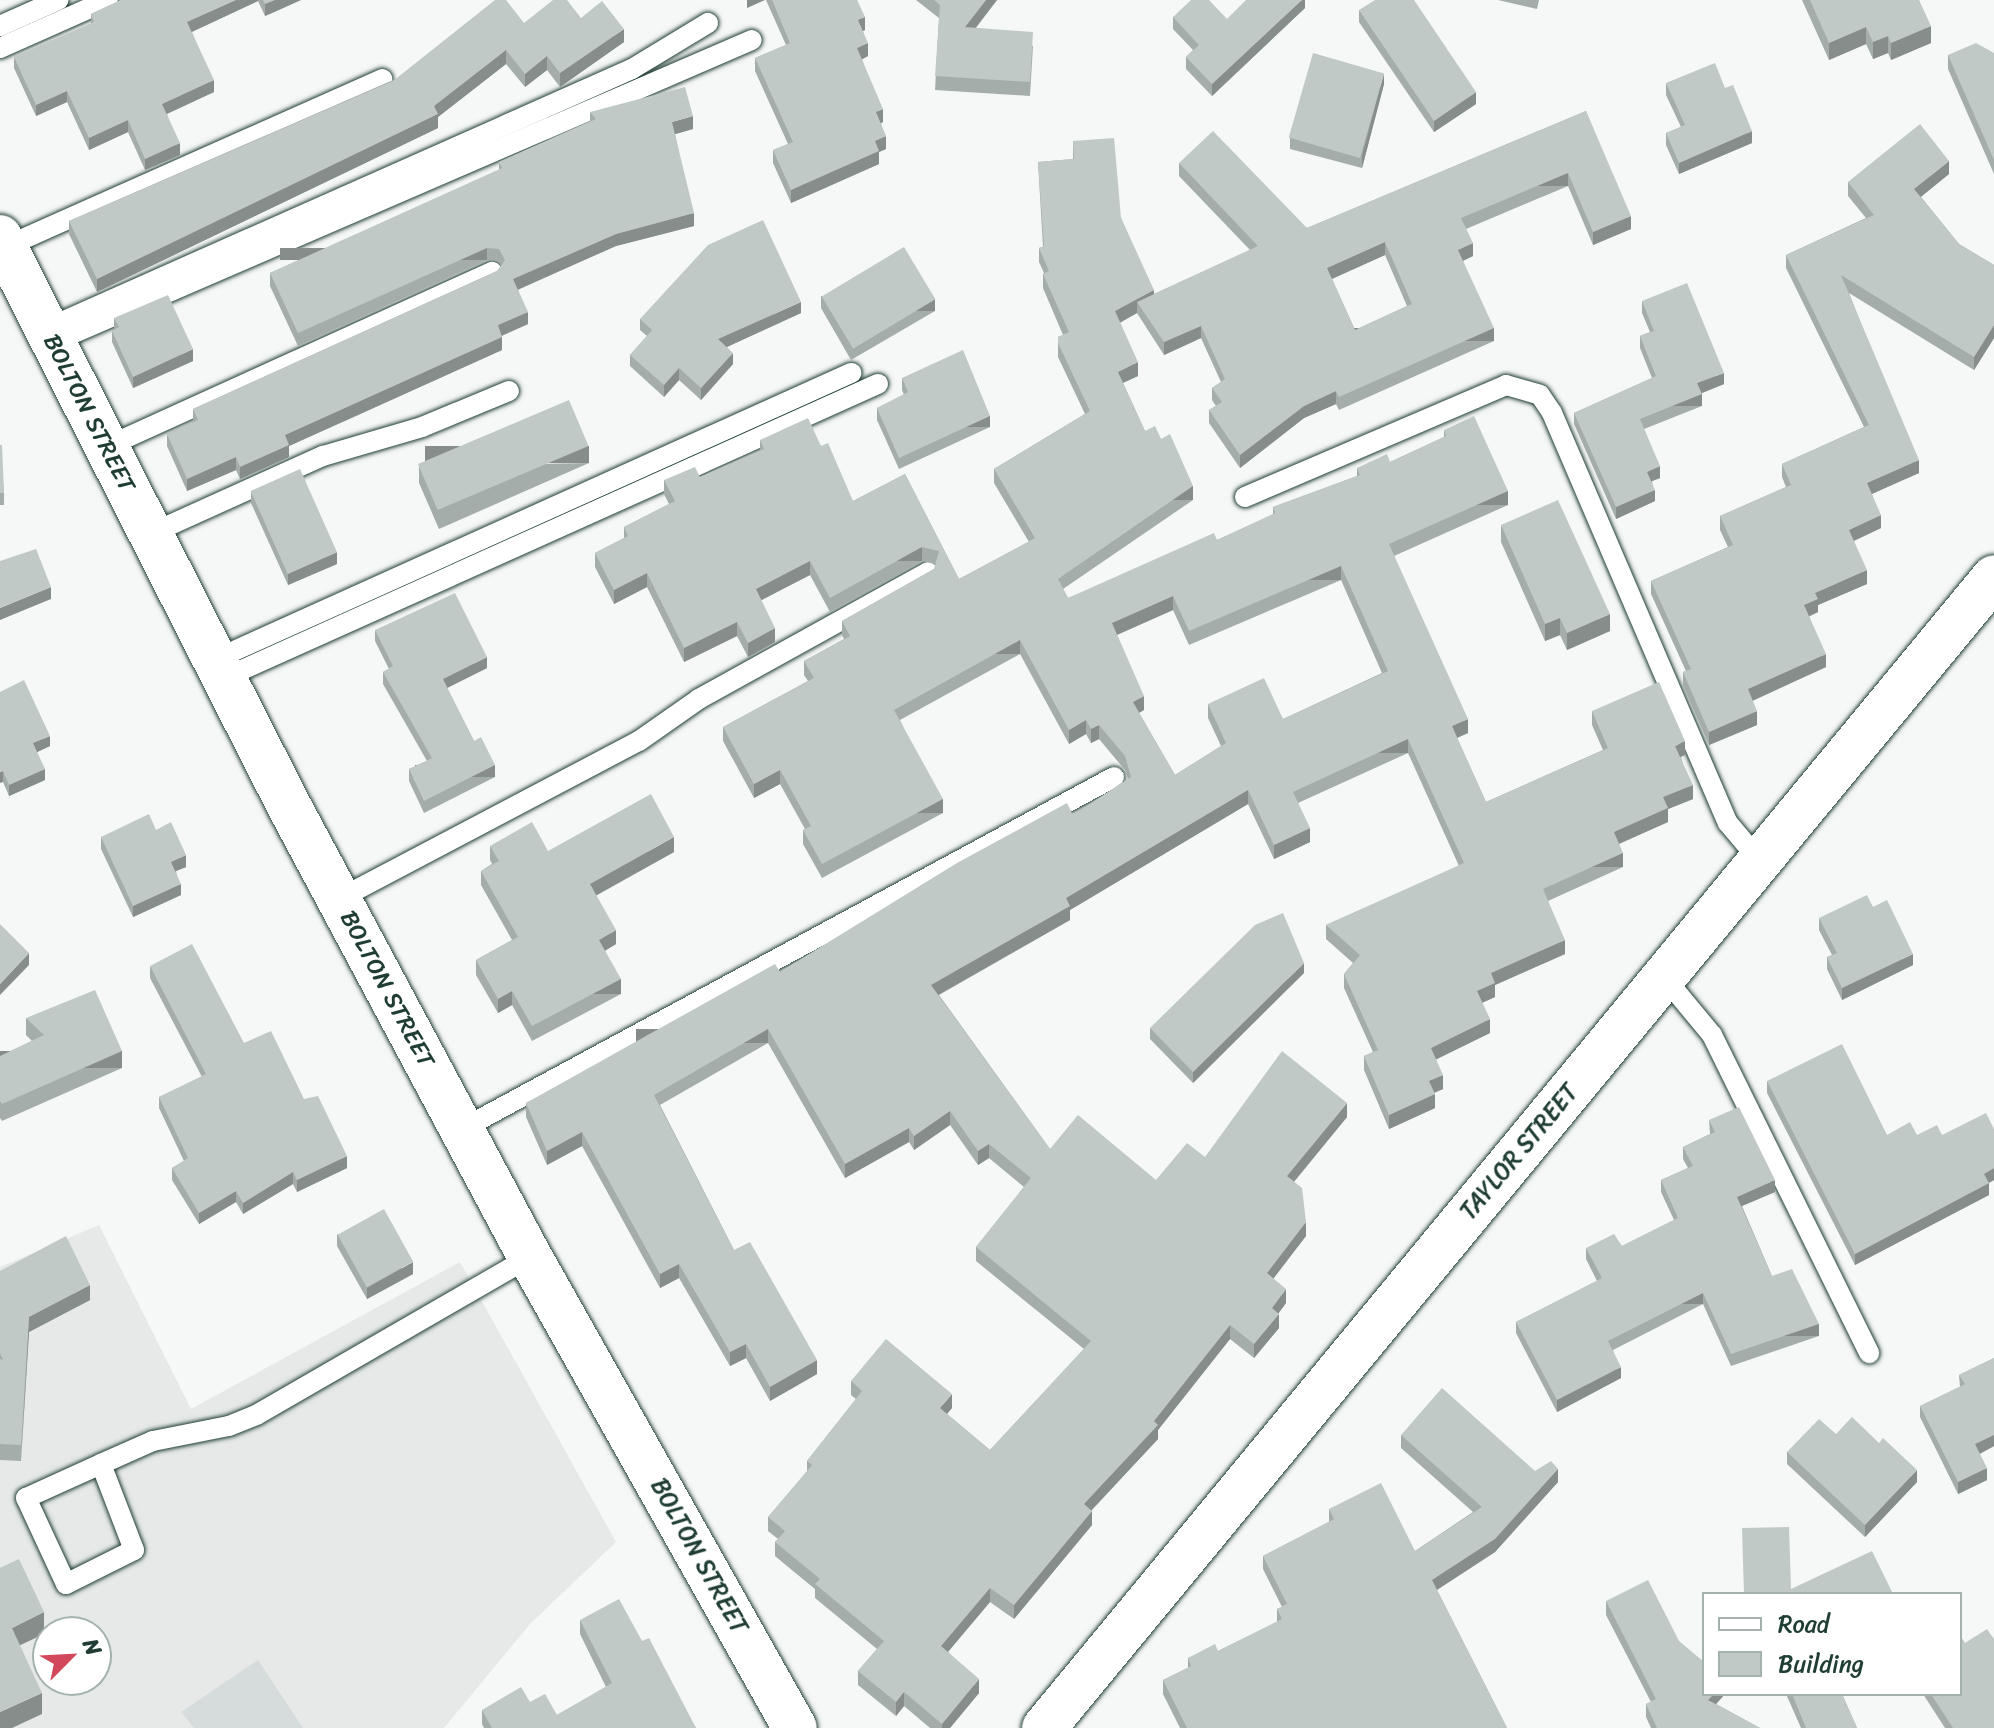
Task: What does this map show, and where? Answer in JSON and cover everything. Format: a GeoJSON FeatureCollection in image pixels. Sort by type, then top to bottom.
{"type":"FeatureCollection","features":[{"type":"Feature","properties":{"kind":"main road","name":"BOLTON STREET"},"geometry":{"type":"LineString","coordinates":[[2,242],[219,669],[530,1257],[795,1728]]}},
{"type":"Feature","properties":{"kind":"main road","name":"TAYLOR STREET"},"geometry":{"type":"LineString","coordinates":[[1044,1728],[1994,577]]}},
{"type":"Feature","properties":{"kind":"lane"},"geometry":{"type":"LineString","coordinates":[[0,26],[58,0]]}},
{"type":"Feature","properties":{"kind":"lane"},"geometry":{"type":"LineString","coordinates":[[0,48],[108,0]]}},
{"type":"Feature","properties":{"kind":"lane"},"geometry":{"type":"LineString","coordinates":[[50,335],[632,69],[708,23]]}},
{"type":"Feature","properties":{"kind":"lane"},"geometry":{"type":"LineString","coordinates":[[50,335],[752,40]]}},
{"type":"Feature","properties":{"kind":"lane"},"geometry":{"type":"LineString","coordinates":[[2,242],[382,79]]}},
{"type":"Feature","properties":{"kind":"lane"},"geometry":{"type":"LineString","coordinates":[[106,447],[492,272]]}},
{"type":"Feature","properties":{"kind":"lane"},"geometry":{"type":"LineString","coordinates":[[219,669],[851,373]]}},
{"type":"Feature","properties":{"kind":"lane"},"geometry":{"type":"LineString","coordinates":[[219,669],[878,384]]}},
{"type":"Feature","properties":{"kind":"lane"},"geometry":{"type":"LineString","coordinates":[[1245,497],[1506,385],[1540,395],[1552,413],[1728,823],[1760,861]]}},
{"type":"Feature","properties":{"kind":"lane"},"geometry":{"type":"LineString","coordinates":[[150,534],[323,456],[422,427],[509,391]]}},
{"type":"Feature","properties":{"kind":"lane"},"geometry":{"type":"LineString","coordinates":[[339,899],[639,741],[699,699],[928,572]]}},
{"type":"Feature","properties":{"kind":"lane"},"geometry":{"type":"LineString","coordinates":[[462,1129],[1114,777]]}},
{"type":"Feature","properties":{"kind":"lane"},"geometry":{"type":"LineString","coordinates":[[1664,977],[1712,1035],[1869,1353]]}},
{"type":"Feature","properties":{"kind":"lane"},"geometry":{"type":"LineString","coordinates":[[101,1464],[134,1550],[66,1584],[26,1498],[101,1464],[153,1441],[229,1426],[258,1414],[530,1257]]}},
{"type":"Feature","properties":{"kind":"shaded area"},"geometry":{"type":"Polygon","coordinates":[[[99,1225],[191,1409],[460,1262],[616,1542],[530,1624],[444,1728],[0,1728],[0,1267],[99,1225]]]}},
{"type":"Feature","properties":{"kind":"shaded area"},"geometry":{"type":"Polygon","coordinates":[[[258,1660],[303,1728],[194,1728],[181,1712],[258,1660]]]}},
{"type":"Feature","properties":{"kind":"building"},"geometry":{"type":"Polygon","coordinates":[[[121,0],[236,0],[187,22],[214,80],[162,104],[180,143],[145,159],[128,120],[89,138],[67,91],[36,105],[14,57],[94,22],[91,14],[121,0]]]}},
{"type":"Feature","properties":{"kind":"building"},"geometry":{"type":"Polygon","coordinates":[[[495,0],[506,0],[524,23],[553,0],[567,0],[581,18],[602,1],[624,29],[560,73],[547,56],[525,74],[506,50],[434,106],[438,114],[97,279],[69,221],[393,81],[495,0]]]}},
{"type":"Feature","properties":{"kind":"building"},"geometry":{"type":"Polygon","coordinates":[[[772,0],[857,0],[865,17],[858,20],[868,43],[857,48],[883,109],[876,112],[886,136],[875,141],[879,151],[791,190],[773,150],[793,142],[755,58],[790,43],[772,0]]]}},
{"type":"Feature","properties":{"kind":"building"},"geometry":{"type":"Polygon","coordinates":[[[934,0],[986,0],[965,27],[1033,32],[1030,82],[935,76],[940,5],[934,0]]]}},
{"type":"Feature","properties":{"kind":"building"},"geometry":{"type":"Polygon","coordinates":[[[1191,0],[1209,0],[1227,19],[1246,0],[1302,0],[1212,84],[1186,57],[1199,45],[1173,17],[1191,0]]]}},
{"type":"Feature","properties":{"kind":"building"},"geometry":{"type":"Polygon","coordinates":[[[1375,0],[1414,0],[1476,92],[1434,121],[1359,10],[1375,0]]]}},
{"type":"Feature","properties":{"kind":"building"},"geometry":{"type":"Polygon","coordinates":[[[1810,0],[1919,0],[1931,26],[1891,43],[1888,36],[1873,42],[1866,27],[1829,43],[1810,0]]]}},
{"type":"Feature","properties":{"kind":"building"},"geometry":{"type":"Polygon","coordinates":[[[1976,43],[1994,53],[1994,160],[1948,55],[1976,43]]]}},
{"type":"Feature","properties":{"kind":"building"},"geometry":{"type":"Polygon","coordinates":[[[1313,53],[1384,73],[1360,158],[1289,138],[1313,53]]]}},
{"type":"Feature","properties":{"kind":"building"},"geometry":{"type":"Polygon","coordinates":[[[1715,63],[1725,88],[1733,85],[1752,131],[1679,163],[1666,133],[1685,125],[1666,83],[1715,63]]]}},
{"type":"Feature","properties":{"kind":"building"},"geometry":{"type":"Polygon","coordinates":[[[685,87],[693,116],[672,122],[694,213],[616,234],[513,279],[528,312],[498,325],[502,337],[285,435],[289,445],[240,467],[236,457],[187,479],[167,434],[198,420],[193,409],[497,271],[505,260],[499,249],[487,248],[298,333],[270,273],[502,168],[499,162],[596,119],[590,112],[685,87]]]}},
{"type":"Feature","properties":{"kind":"building"},"geometry":{"type":"Polygon","coordinates":[[[1586,111],[1631,216],[1593,232],[1568,173],[1461,218],[1473,243],[1458,250],[1494,328],[1339,397],[1336,391],[1304,406],[1240,455],[1209,410],[1222,402],[1212,388],[1225,379],[1201,326],[1164,342],[1137,302],[1258,246],[1179,163],[1213,131],[1307,228],[1586,111]],[[1385,242],[1327,268],[1355,330],[1412,304],[1385,242]]]}},
{"type":"Feature","properties":{"kind":"building"},"geometry":{"type":"Polygon","coordinates":[[[1920,124],[1949,161],[1914,189],[1959,244],[1994,265],[1994,325],[1974,357],[1841,275],[1919,460],[1867,483],[1881,515],[1849,530],[1867,570],[1815,593],[1818,599],[1804,605],[1826,654],[1748,689],[1757,711],[1709,732],[1683,672],[1691,669],[1651,581],[1733,545],[1720,516],[1791,485],[1782,464],[1869,425],[1786,255],[1874,215],[1848,182],[1920,124]]]}},
{"type":"Feature","properties":{"kind":"building"},"geometry":{"type":"Polygon","coordinates":[[[1114,138],[1121,218],[1154,290],[1115,311],[1138,362],[1118,372],[1145,431],[1155,426],[1161,439],[1170,434],[1193,486],[1058,579],[1068,598],[1214,533],[1217,540],[1275,513],[1273,507],[1360,475],[1357,468],[1387,454],[1390,462],[1446,436],[1444,430],[1474,416],[1508,491],[1389,544],[1468,719],[1452,726],[1486,802],[1608,748],[1592,711],[1659,682],[1685,741],[1675,746],[1693,785],[1663,797],[1668,808],[1614,832],[1623,853],[1543,889],[1565,940],[1491,973],[1495,983],[1477,991],[1490,1019],[1431,1048],[1443,1075],[1429,1081],[1435,1094],[1389,1115],[1364,1056],[1378,1050],[1344,974],[1360,955],[1326,925],[1464,863],[1408,739],[1293,792],[1310,828],[1274,845],[1248,790],[1066,898],[1070,906],[931,985],[1050,1149],[1078,1115],[1156,1180],[1187,1143],[1205,1157],[1282,1051],[1347,1103],[1287,1176],[1302,1188],[1306,1222],[1267,1273],[1286,1289],[1272,1308],[1279,1314],[1254,1344],[1230,1325],[1154,1421],[1158,1425],[1084,1504],[1092,1511],[1014,1605],[990,1588],[941,1646],[979,1679],[942,1724],[904,1692],[896,1702],[858,1671],[884,1641],[815,1584],[820,1579],[775,1542],[785,1531],[768,1517],[812,1465],[807,1461],[862,1391],[851,1381],[886,1339],[952,1394],[940,1408],[990,1450],[1091,1341],[976,1247],[1031,1178],[989,1144],[978,1151],[950,1111],[914,1136],[909,1128],[845,1164],[768,1029],[654,1095],[734,1250],[750,1242],[817,1360],[770,1387],[746,1344],[730,1352],[679,1264],[660,1274],[582,1132],[547,1151],[526,1103],[775,964],[780,972],[957,863],[1067,803],[1073,815],[1131,777],[1125,756],[1099,725],[1091,729],[1086,720],[1069,730],[1020,640],[894,710],[943,799],[822,864],[803,830],[811,826],[780,770],[754,784],[723,727],[814,678],[804,661],[850,636],[842,621],[934,569],[939,551],[922,547],[830,598],[810,561],[756,589],[775,628],[748,643],[737,622],[684,648],[647,573],[614,590],[595,553],[628,536],[624,527],[675,501],[664,480],[695,467],[700,477],[764,449],[760,440],[808,418],[821,446],[828,443],[853,501],[905,474],[959,579],[1035,538],[994,469],[1090,411],[1058,343],[1058,337],[1069,332],[1043,274],[1049,271],[1039,248],[1044,246],[1038,162],[1074,159],[1073,141],[1114,138]],[[1341,566],[1189,631],[1173,596],[1112,623],[1144,696],[1133,702],[1175,775],[1226,743],[1208,704],[1264,678],[1283,719],[1388,671],[1341,566]]]}},
{"type":"Feature","properties":{"kind":"building"},"geometry":{"type":"Polygon","coordinates":[[[763,220],[801,302],[718,339],[733,353],[701,388],[679,368],[664,385],[630,355],[652,330],[640,319],[708,245],[763,220]]]}},
{"type":"Feature","properties":{"kind":"building"},"geometry":{"type":"Polygon","coordinates":[[[904,247],[935,299],[853,349],[822,296],[904,247]]]}},
{"type":"Feature","properties":{"kind":"building"},"geometry":{"type":"Polygon","coordinates":[[[1687,283],[1724,373],[1697,383],[1702,394],[1640,419],[1660,466],[1647,472],[1655,490],[1616,507],[1574,413],[1656,376],[1640,336],[1654,331],[1642,301],[1687,283]]]}},
{"type":"Feature","properties":{"kind":"building"},"geometry":{"type":"Polygon","coordinates":[[[168,295],[193,349],[133,377],[112,331],[119,327],[114,318],[168,295]]]}},
{"type":"Feature","properties":{"kind":"building"},"geometry":{"type":"Polygon","coordinates":[[[963,350],[990,416],[899,458],[877,408],[908,392],[902,378],[963,350]]]}},
{"type":"Feature","properties":{"kind":"building"},"geometry":{"type":"Polygon","coordinates":[[[569,400],[589,446],[438,510],[418,464],[569,400]]]}},
{"type":"Feature","properties":{"kind":"building"},"geometry":{"type":"Polygon","coordinates":[[[2,445],[4,493],[0,493],[2,445]]]}},
{"type":"Feature","properties":{"kind":"building"},"geometry":{"type":"Polygon","coordinates":[[[300,469],[337,552],[288,574],[251,491],[300,469]]]}},
{"type":"Feature","properties":{"kind":"building"},"geometry":{"type":"Polygon","coordinates":[[[1558,500],[1610,614],[1567,633],[1560,618],[1545,624],[1501,525],[1558,500]]]}},
{"type":"Feature","properties":{"kind":"building"},"geometry":{"type":"Polygon","coordinates":[[[36,549],[51,587],[0,608],[0,561],[36,549]]]}},
{"type":"Feature","properties":{"kind":"building"},"geometry":{"type":"Polygon","coordinates":[[[455,593],[487,657],[443,679],[474,741],[481,737],[495,765],[424,801],[409,769],[432,758],[383,672],[393,666],[375,630],[455,593]]]}},
{"type":"Feature","properties":{"kind":"building"},"geometry":{"type":"Polygon","coordinates":[[[24,680],[50,736],[33,743],[45,769],[9,785],[3,771],[0,772],[0,692],[24,680]]]}},
{"type":"Feature","properties":{"kind":"building"},"geometry":{"type":"Polygon","coordinates":[[[651,794],[674,837],[590,884],[616,930],[599,940],[621,979],[532,1026],[512,991],[498,999],[476,960],[518,937],[481,871],[499,861],[490,846],[532,822],[548,851],[651,794]]]}},
{"type":"Feature","properties":{"kind":"building"},"geometry":{"type":"Polygon","coordinates":[[[149,814],[156,830],[171,822],[186,855],[171,862],[181,884],[133,906],[101,837],[149,814]]]}},
{"type":"Feature","properties":{"kind":"building"},"geometry":{"type":"Polygon","coordinates":[[[1867,895],[1873,907],[1887,900],[1913,954],[1842,988],[1827,957],[1837,953],[1819,918],[1867,895]]]}},
{"type":"Feature","properties":{"kind":"building"},"geometry":{"type":"Polygon","coordinates":[[[1283,913],[1304,963],[1193,1072],[1150,1028],[1255,925],[1283,913]]]}},
{"type":"Feature","properties":{"kind":"building"},"geometry":{"type":"Polygon","coordinates":[[[0,924],[29,953],[0,984],[0,924]]]}},
{"type":"Feature","properties":{"kind":"building"},"geometry":{"type":"Polygon","coordinates":[[[192,944],[244,1043],[271,1031],[304,1099],[318,1096],[347,1156],[297,1180],[293,1172],[243,1203],[236,1191],[199,1213],[172,1168],[188,1158],[159,1097],[206,1074],[150,966],[192,944]]]}},
{"type":"Feature","properties":{"kind":"building"},"geometry":{"type":"Polygon","coordinates":[[[95,990],[122,1051],[2,1104],[0,1056],[44,1035],[26,1018],[95,990]]]}},
{"type":"Feature","properties":{"kind":"building"},"geometry":{"type":"Polygon","coordinates":[[[1842,1044],[1887,1135],[1910,1122],[1917,1135],[1937,1125],[1942,1135],[1986,1113],[1994,1129],[1994,1168],[1984,1174],[1989,1183],[1855,1254],[1767,1081],[1842,1044]]]}},
{"type":"Feature","properties":{"kind":"building"},"geometry":{"type":"Polygon","coordinates":[[[1739,1107],[1775,1180],[1737,1197],[1772,1276],[1792,1269],[1819,1324],[1731,1354],[1703,1293],[1608,1341],[1621,1367],[1557,1400],[1516,1322],[1602,1278],[1586,1248],[1614,1234],[1622,1246],[1678,1218],[1661,1180],[1693,1166],[1683,1147],[1715,1132],[1709,1120],[1739,1107]]]}},
{"type":"Feature","properties":{"kind":"building"},"geometry":{"type":"Polygon","coordinates":[[[384,1209],[413,1261],[367,1287],[338,1235],[384,1209]]]}},
{"type":"Feature","properties":{"kind":"building"},"geometry":{"type":"Polygon","coordinates":[[[66,1236],[90,1285],[29,1317],[21,1445],[0,1444],[0,1359],[3,1360],[0,1353],[0,1271],[66,1236]]]}},
{"type":"Feature","properties":{"kind":"building"},"geometry":{"type":"Polygon","coordinates":[[[1994,1358],[1994,1435],[1975,1444],[1987,1468],[1958,1482],[1920,1406],[1965,1384],[1959,1375],[1994,1358]]]}},
{"type":"Feature","properties":{"kind":"building"},"geometry":{"type":"Polygon","coordinates":[[[1442,1388],[1535,1471],[1551,1461],[1558,1469],[1495,1539],[1432,1580],[1507,1728],[1187,1728],[1163,1680],[1191,1666],[1188,1658],[1215,1644],[1218,1651],[1282,1619],[1277,1609],[1287,1604],[1263,1556],[1334,1519],[1329,1509],[1381,1483],[1415,1551],[1482,1507],[1401,1435],[1442,1388]]]}},
{"type":"Feature","properties":{"kind":"building"},"geometry":{"type":"Polygon","coordinates":[[[1852,1417],[1879,1443],[1883,1438],[1917,1470],[1865,1525],[1787,1452],[1819,1419],[1836,1434],[1852,1417]]]}},
{"type":"Feature","properties":{"kind":"building"},"geometry":{"type":"Polygon","coordinates":[[[1789,1527],[1791,1589],[1872,1551],[1892,1592],[1744,1592],[1742,1528],[1789,1527]]]}},
{"type":"Feature","properties":{"kind":"building"},"geometry":{"type":"Polygon","coordinates":[[[19,1559],[44,1612],[12,1628],[32,1671],[32,1696],[35,1696],[0,1712],[0,1568],[19,1559]]]}},
{"type":"Feature","properties":{"kind":"building"},"geometry":{"type":"Polygon","coordinates":[[[1648,1580],[1679,1641],[1702,1660],[1702,1696],[1712,1696],[1708,1700],[1760,1728],[1657,1728],[1646,1704],[1656,1699],[1606,1601],[1648,1580]]]}},
{"type":"Feature","properties":{"kind":"building"},"geometry":{"type":"Polygon","coordinates":[[[619,1599],[642,1641],[649,1638],[696,1728],[492,1728],[482,1710],[521,1687],[530,1702],[545,1694],[557,1715],[612,1683],[580,1620],[619,1599]]]}},
{"type":"Feature","properties":{"kind":"building"},"geometry":{"type":"Polygon","coordinates":[[[1987,1629],[1994,1639],[1994,1728],[1953,1728],[1932,1696],[1962,1696],[1962,1638],[1965,1643],[1987,1629]]]}},
{"type":"Feature","properties":{"kind":"building"},"geometry":{"type":"Polygon","coordinates":[[[1793,1696],[1843,1696],[1857,1728],[1806,1728],[1793,1696]]]}}]}
